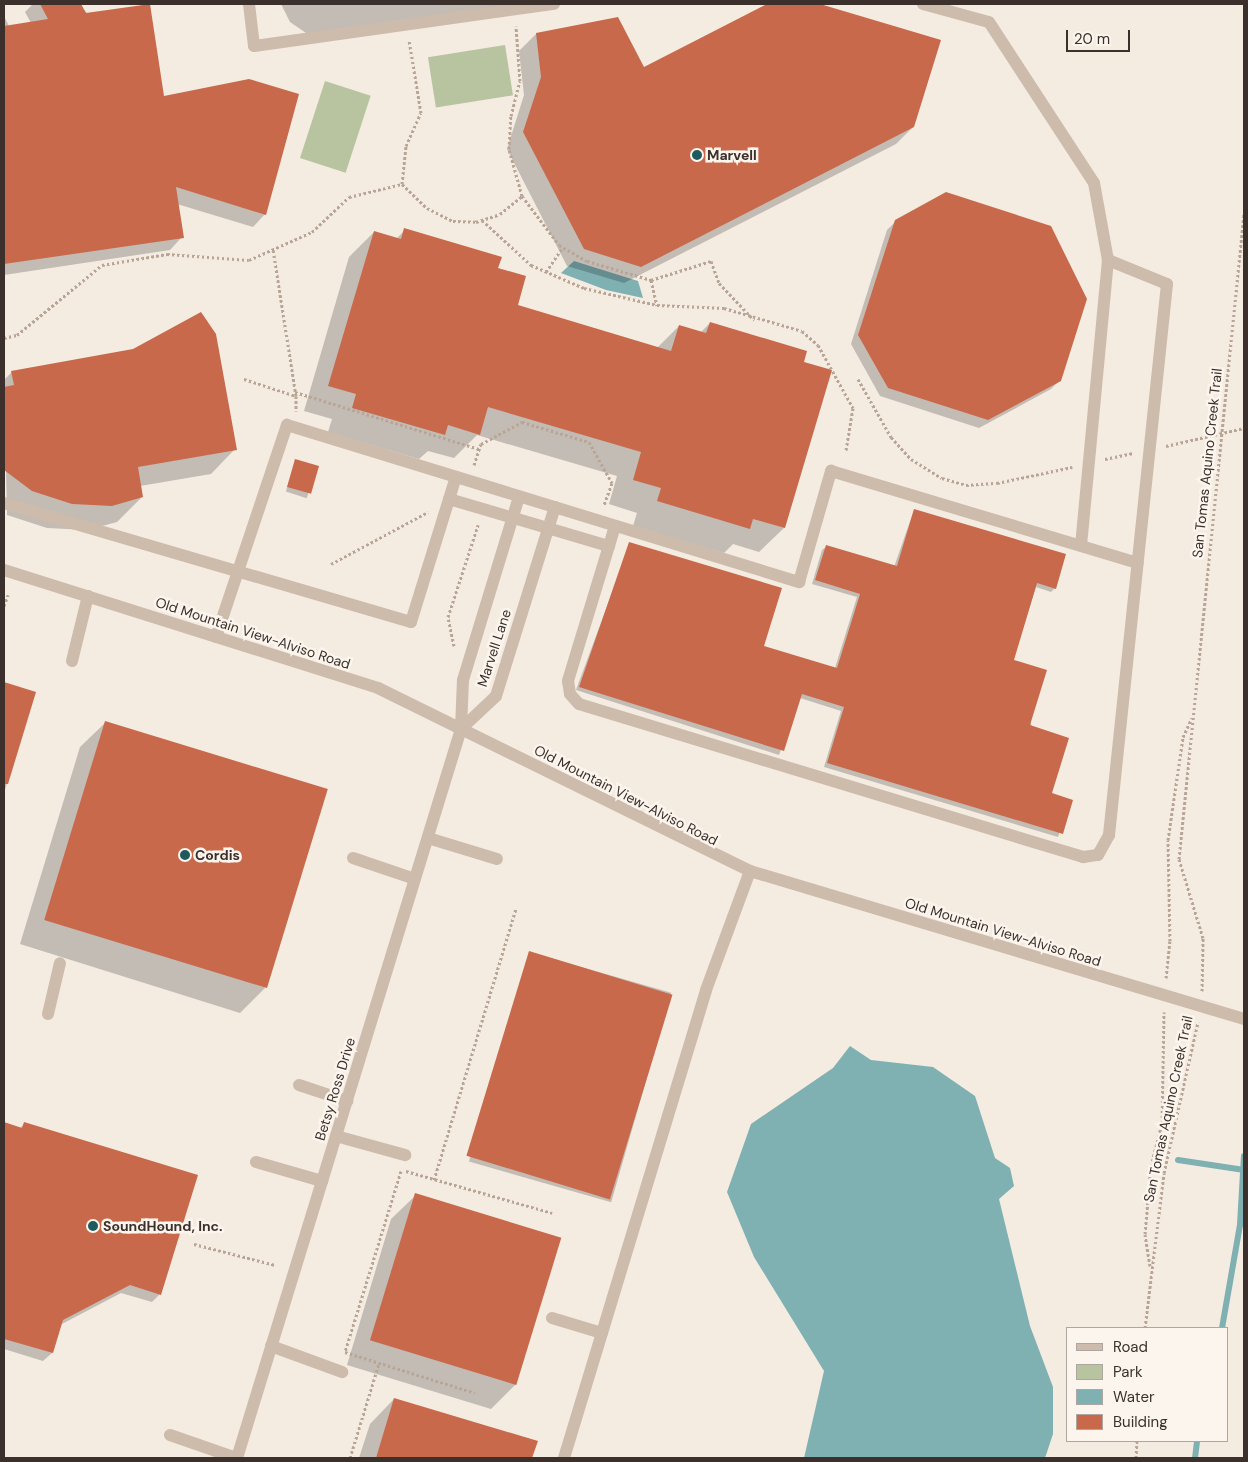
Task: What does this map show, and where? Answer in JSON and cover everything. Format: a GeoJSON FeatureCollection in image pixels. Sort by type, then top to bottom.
{"type":"FeatureCollection","features":[{"type":"Feature","properties":{"kind":"street"},"geometry":{"type":"LineString","coordinates":[[249,4],[254,46],[407,27],[554,4]]}},
{"type":"Feature","properties":{"kind":"street"},"geometry":{"type":"LineString","coordinates":[[924,4],[989,22],[1094,183],[1108,260],[1081,546]]}},
{"type":"Feature","properties":{"kind":"street"},"geometry":{"type":"LineString","coordinates":[[615,526],[568,681],[570,694],[579,704],[1083,857],[1098,855],[1110,835],[1166,284],[1108,260]]}},
{"type":"Feature","properties":{"kind":"street"},"geometry":{"type":"LineString","coordinates":[[216,637],[287,425],[799,582],[831,471],[1138,563]]}},
{"type":"Feature","properties":{"kind":"street"},"geometry":{"type":"LineString","coordinates":[[4,503],[240,570],[411,622],[456,477]]}},
{"type":"Feature","properties":{"kind":"street","name":"Marvell Lane"},"geometry":{"type":"LineString","coordinates":[[461,729],[463,680],[519,496]]}},
{"type":"Feature","properties":{"kind":"street"},"geometry":{"type":"LineString","coordinates":[[449,499],[609,546]]}},
{"type":"Feature","properties":{"kind":"street","name":"Marvell Lane"},"geometry":{"type":"LineString","coordinates":[[461,729],[496,696],[554,507]]}},
{"type":"Feature","properties":{"kind":"street","name":"Old Mountain View-Alviso Road"},"geometry":{"type":"LineString","coordinates":[[4,570],[378,688],[750,871],[1244,1019]]}},
{"type":"Feature","properties":{"kind":"street"},"geometry":{"type":"LineString","coordinates":[[72,661],[88,596]]}},
{"type":"Feature","properties":{"kind":"street","name":"Betsy Ross Drive"},"geometry":{"type":"LineString","coordinates":[[237,1458],[461,729]]}},
{"type":"Feature","properties":{"kind":"street"},"geometry":{"type":"LineString","coordinates":[[428,838],[497,859]]}},
{"type":"Feature","properties":{"kind":"street"},"geometry":{"type":"LineString","coordinates":[[353,858],[415,878]]}},
{"type":"Feature","properties":{"kind":"street"},"geometry":{"type":"LineString","coordinates":[[564,1458],[706,990],[750,871]]}},
{"type":"Feature","properties":{"kind":"street"},"geometry":{"type":"LineString","coordinates":[[48,1014],[60,963]]}},
{"type":"Feature","properties":{"kind":"street"},"geometry":{"type":"LineString","coordinates":[[298,1085],[347,1101]]}},
{"type":"Feature","properties":{"kind":"street"},"geometry":{"type":"LineString","coordinates":[[336,1136],[405,1155]]}},
{"type":"Feature","properties":{"kind":"street"},"geometry":{"type":"LineString","coordinates":[[256,1162],[322,1181]]}},
{"type":"Feature","properties":{"kind":"street"},"geometry":{"type":"LineString","coordinates":[[552,1318],[602,1333]]}},
{"type":"Feature","properties":{"kind":"street"},"geometry":{"type":"LineString","coordinates":[[271,1346],[342,1372]]}},
{"type":"Feature","properties":{"kind":"street"},"geometry":{"type":"LineString","coordinates":[[170,1435],[237,1458]]}},
{"type":"Feature","properties":{"kind":"path"},"geometry":{"type":"LineString","coordinates":[[512,11],[521,66],[509,149],[522,196],[546,233],[563,247],[587,261],[651,280],[711,261],[719,282],[754,320]]}},
{"type":"Feature","properties":{"kind":"path"},"geometry":{"type":"LineString","coordinates":[[402,184],[406,146],[421,113],[407,27]]}},
{"type":"Feature","properties":{"kind":"path"},"geometry":{"type":"LineString","coordinates":[[402,184],[427,208],[453,221],[482,220],[500,214],[522,196]]}},
{"type":"Feature","properties":{"kind":"path"},"geometry":{"type":"LineString","coordinates":[[4,338],[17,335],[102,264],[167,254],[249,260],[312,232],[349,197],[402,184]]}},
{"type":"Feature","properties":{"kind":"path","name":"San Tomas Aquino Creek Trail"},"geometry":{"type":"LineString","coordinates":[[1202,994],[1203,938],[1179,859],[1220,434],[1244,214]]}},
{"type":"Feature","properties":{"kind":"path"},"geometry":{"type":"LineString","coordinates":[[482,220],[531,265],[584,288],[657,306],[724,308],[754,320],[802,331],[818,345],[853,408],[846,450]]}},
{"type":"Feature","properties":{"kind":"path"},"geometry":{"type":"LineString","coordinates":[[546,272],[563,247]]}},
{"type":"Feature","properties":{"kind":"path"},"geometry":{"type":"LineString","coordinates":[[244,379],[296,396],[273,249]]}},
{"type":"Feature","properties":{"kind":"path"},"geometry":{"type":"LineString","coordinates":[[651,280],[657,306]]}},
{"type":"Feature","properties":{"kind":"path"},"geometry":{"type":"LineString","coordinates":[[858,380],[891,437],[911,459],[942,478],[966,484],[1030,476]]}},
{"type":"Feature","properties":{"kind":"path"},"geometry":{"type":"LineString","coordinates":[[295,392],[479,449]]}},
{"type":"Feature","properties":{"kind":"path"},"geometry":{"type":"LineString","coordinates":[[474,466],[479,449],[522,422],[589,442],[612,484],[604,506]]}},
{"type":"Feature","properties":{"kind":"path"},"geometry":{"type":"LineString","coordinates":[[1179,443],[1244,428]]}},
{"type":"Feature","properties":{"kind":"path"},"geometry":{"type":"LineString","coordinates":[[4,606],[8,595]]}},
{"type":"Feature","properties":{"kind":"path","name":"San Tomas Aquino Creek Trail"},"geometry":{"type":"LineString","coordinates":[[1151,1271],[1145,1234],[1151,1166],[1162,1123],[1164,996],[1170,941],[1168,840],[1183,737],[1194,715]]}},
{"type":"Feature","properties":{"kind":"path"},"geometry":{"type":"LineString","coordinates":[[434,1180],[516,908]]}},
{"type":"Feature","properties":{"kind":"path","name":"San Tomas Aquino Creek Trail"},"geometry":{"type":"LineString","coordinates":[[1145,1327],[1164,1173],[1194,1056],[1200,1012]]}},
{"type":"Feature","properties":{"kind":"path"},"geometry":{"type":"LineString","coordinates":[[476,1393],[345,1352],[402,1170],[552,1213]]}},
{"type":"Feature","properties":{"kind":"path"},"geometry":{"type":"LineString","coordinates":[[194,1244],[276,1265]]}},
{"type":"Feature","properties":{"kind":"path"},"geometry":{"type":"LineString","coordinates":[[350,1458],[380,1363]]}},
{"type":"Feature","properties":{"kind":"path"},"geometry":{"type":"LineString","coordinates":[[1136,1458],[1137,1442]]}},
{"type":"Feature","properties":{"kind":"green space"},"geometry":{"type":"Polygon","coordinates":[[[505,45],[513,95],[436,108],[428,57],[505,45]]]}},
{"type":"Feature","properties":{"kind":"green space"},"geometry":{"type":"Polygon","coordinates":[[[325,81],[371,96],[346,173],[300,158],[325,81]]]}},
{"type":"Feature","properties":{"kind":"water"},"geometry":{"type":"Polygon","coordinates":[[[574,261],[638,281],[643,298],[606,290],[561,273],[574,261]]]}},
{"type":"Feature","properties":{"kind":"water"},"geometry":{"type":"Polygon","coordinates":[[[850,1046],[871,1060],[933,1067],[975,1096],[995,1158],[1010,1168],[1014,1186],[999,1199],[1030,1326],[1053,1387],[1053,1434],[1045,1458],[804,1458],[824,1371],[754,1257],[727,1192],[751,1124],[833,1068],[850,1046]]]}},
{"type":"Feature","properties":{"kind":"building"},"geometry":{"type":"Polygon","coordinates":[[[40,4],[81,4],[86,13],[150,4],[164,96],[249,79],[299,94],[266,215],[176,187],[184,238],[4,264],[4,26],[48,19],[40,4]]]}},
{"type":"Feature","properties":{"kind":"building","name":"Marvell"},"geometry":{"type":"Polygon","coordinates":[[[767,4],[820,4],[941,40],[914,127],[641,267],[584,249],[523,132],[541,77],[536,33],[618,17],[644,67],[767,4]]]}},
{"type":"Feature","properties":{"kind":"building"},"geometry":{"type":"Polygon","coordinates":[[[946,192],[1051,226],[1087,299],[1061,381],[988,420],[888,388],[858,335],[895,220],[946,192]]]}},
{"type":"Feature","properties":{"kind":"building"},"geometry":{"type":"Polygon","coordinates":[[[404,228],[502,257],[498,268],[526,276],[518,305],[671,351],[679,325],[706,333],[710,322],[807,351],[804,362],[832,370],[785,528],[753,519],[750,529],[657,501],[661,488],[633,480],[641,452],[488,407],[480,435],[448,425],[445,435],[352,408],[356,394],[328,386],[374,231],[401,239],[404,228]]]}},
{"type":"Feature","properties":{"kind":"building"},"geometry":{"type":"Polygon","coordinates":[[[201,312],[216,334],[237,450],[138,467],[143,497],[112,506],[72,504],[32,491],[4,470],[4,387],[14,385],[11,371],[133,349],[201,312]]]}},
{"type":"Feature","properties":{"kind":"building"},"geometry":{"type":"Polygon","coordinates":[[[295,459],[319,466],[311,494],[287,487],[295,459]]]}},
{"type":"Feature","properties":{"kind":"building"},"geometry":{"type":"Polygon","coordinates":[[[914,509],[1066,554],[1056,589],[1037,583],[1014,660],[1047,670],[1030,725],[1069,738],[1052,793],[1073,800],[1063,834],[827,763],[844,707],[802,694],[784,751],[579,687],[629,542],[782,588],[764,646],[837,668],[860,594],[815,580],[826,545],[897,566],[914,509]]]}},
{"type":"Feature","properties":{"kind":"building"},"geometry":{"type":"Polygon","coordinates":[[[4,682],[36,692],[8,784],[4,784],[4,682]]]}},
{"type":"Feature","properties":{"kind":"building","name":"Cordis"},"geometry":{"type":"Polygon","coordinates":[[[105,721],[328,789],[267,988],[44,920],[105,721]]]}},
{"type":"Feature","properties":{"kind":"building"},"geometry":{"type":"Polygon","coordinates":[[[529,951],[672,995],[610,1200],[466,1156],[529,951]]]}},
{"type":"Feature","properties":{"kind":"building","name":"SoundHound, Inc."},"geometry":{"type":"Polygon","coordinates":[[[4,1122],[22,1128],[24,1122],[198,1175],[161,1295],[130,1285],[63,1320],[53,1353],[4,1339],[4,1122]]]}},
{"type":"Feature","properties":{"kind":"building"},"geometry":{"type":"Polygon","coordinates":[[[415,1193],[561,1238],[516,1385],[370,1340],[415,1193]]]}},
{"type":"Feature","properties":{"kind":"building"},"geometry":{"type":"Polygon","coordinates":[[[394,1398],[538,1441],[532,1458],[376,1458],[394,1398]]]}},
{"type":"Feature","properties":{"kind":"waterway"},"geometry":{"type":"LineString","coordinates":[[1222,1327],[1240,1225],[1244,1156]]}},
{"type":"Feature","properties":{"kind":"waterway"},"geometry":{"type":"LineString","coordinates":[[1178,1160],[1244,1170]]}},
{"type":"Feature","properties":{"kind":"waterway"},"geometry":{"type":"LineString","coordinates":[[1195,1458],[1197,1442]]}},
{"type":"Feature","properties":{"kind":"place","name":"Marvell"},"geometry":{"type":"Point","coordinates":[697,155]}},
{"type":"Feature","properties":{"kind":"place","name":"Cordis"},"geometry":{"type":"Point","coordinates":[185,855]}},
{"type":"Feature","properties":{"kind":"place","name":"SoundHound, Inc."},"geometry":{"type":"Point","coordinates":[93,1226]}}]}
